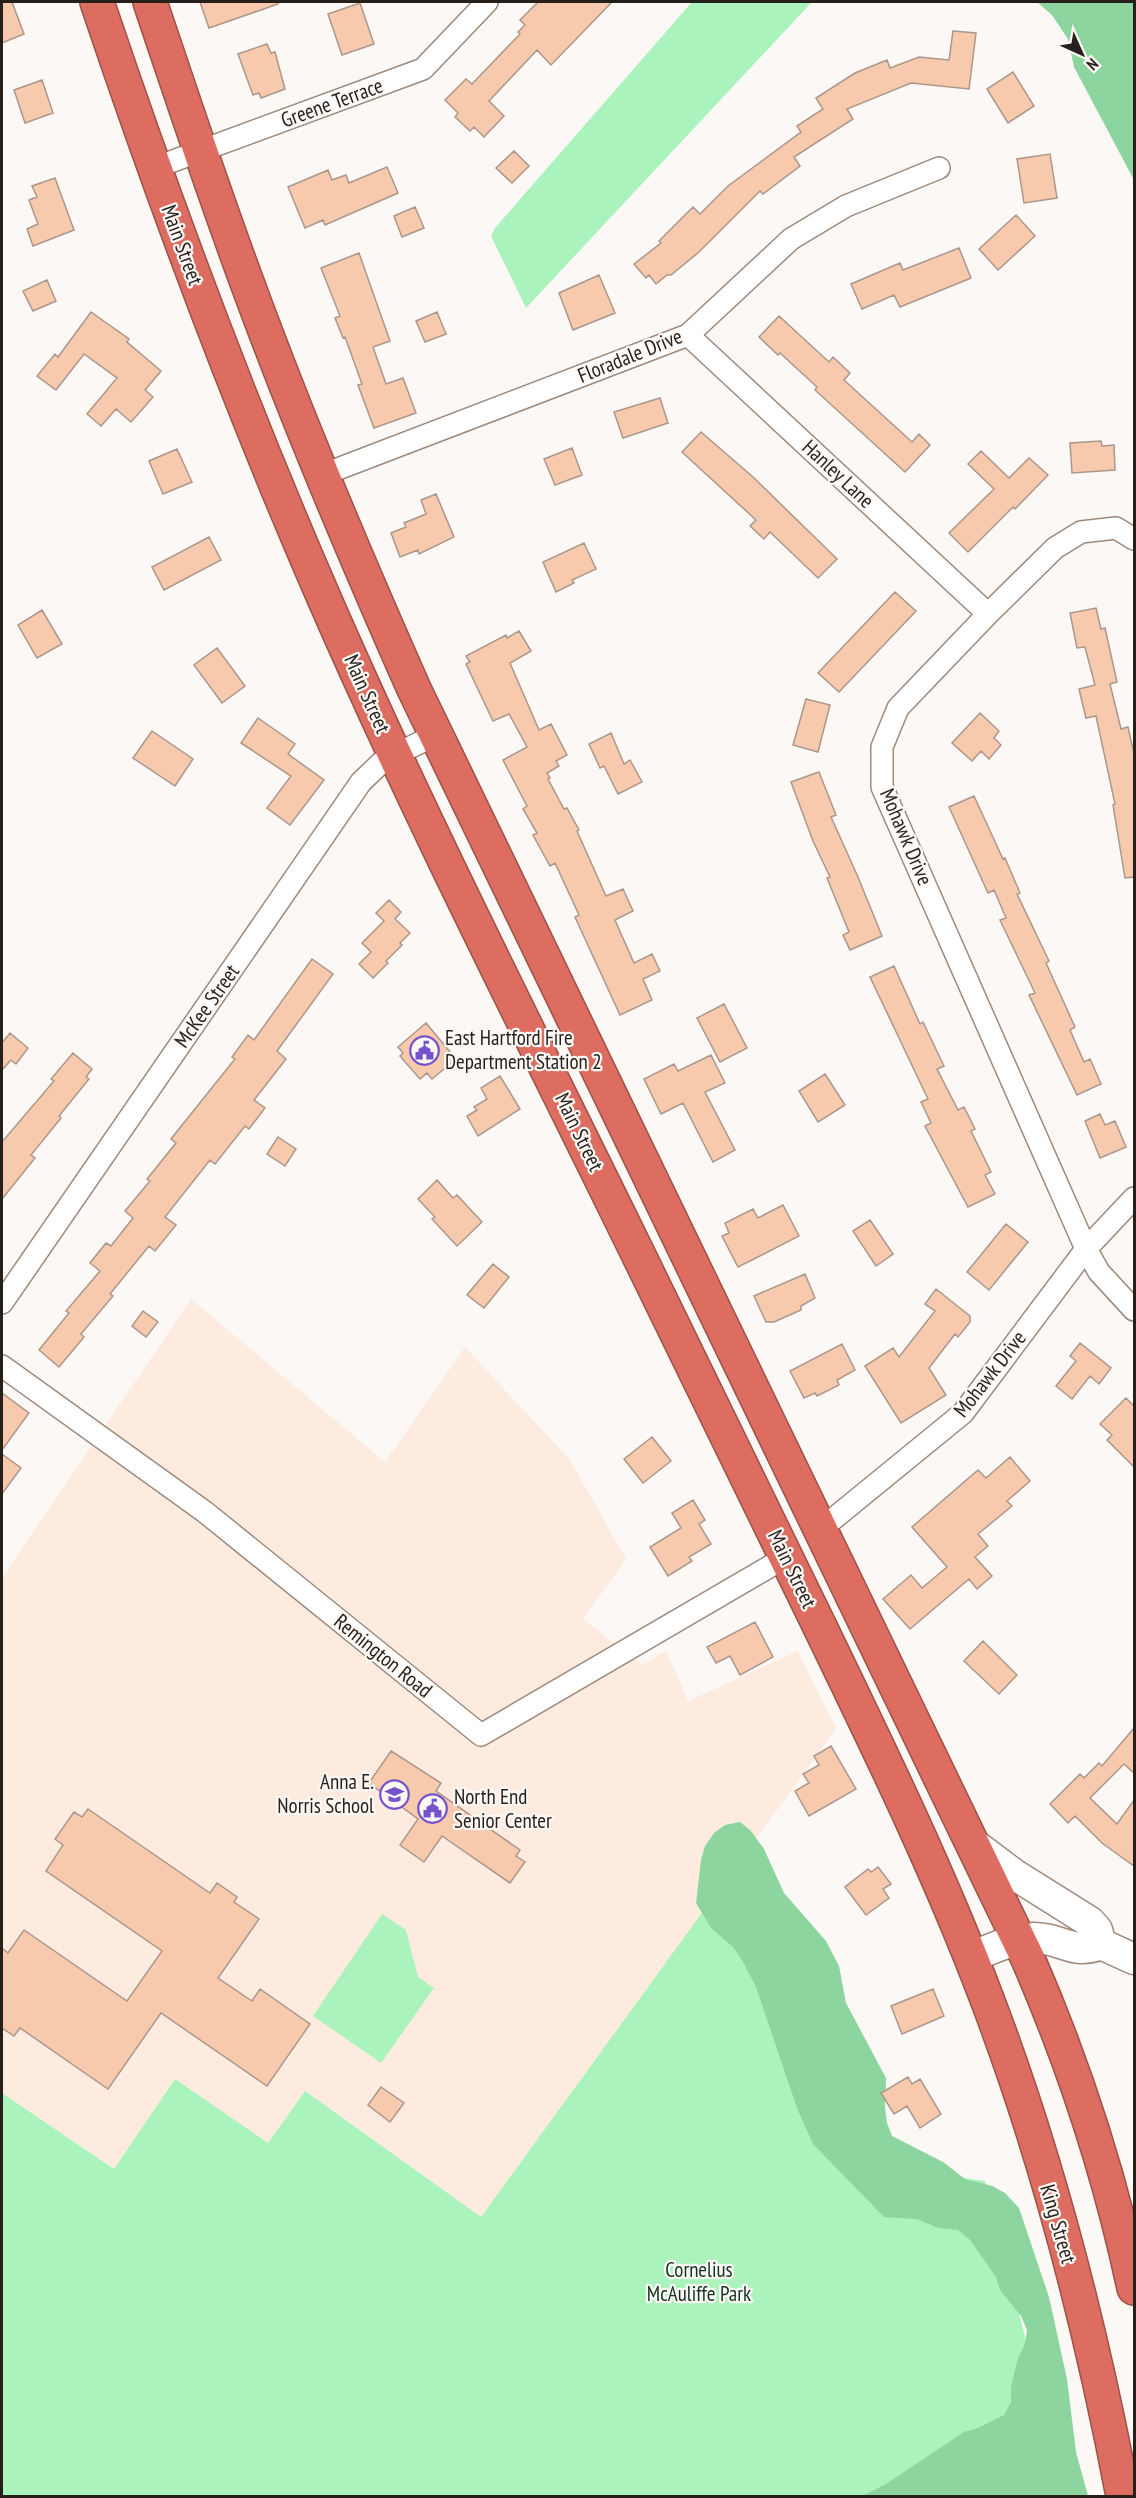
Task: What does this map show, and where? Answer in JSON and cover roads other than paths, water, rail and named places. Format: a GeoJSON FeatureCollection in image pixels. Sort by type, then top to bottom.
{"type":"FeatureCollection","features":[{"type":"Feature","properties":{"kind":"highway","name":"Main Street"},"geometry":{"type":"LineString","coordinates":[[98,2],[197,286],[264,456],[328,608],[395,754],[889,1772],[971,1957]]}},
{"type":"Feature","properties":{"kind":"highway","name":"Main Street"},"geometry":{"type":"LineString","coordinates":[[150,2],[258,313],[322,475],[435,735],[975,1845]]}},
{"type":"Feature","properties":{"kind":"highway"},"geometry":{"type":"LineString","coordinates":[[506,983],[546,963]]}},
{"type":"Feature","properties":{"kind":"highway"},"geometry":{"type":"LineString","coordinates":[[975,1845],[1020,1940],[1056,2027],[1115,2205],[1134,2288]]}},
{"type":"Feature","properties":{"kind":"highway","name":"King Street"},"geometry":{"type":"LineString","coordinates":[[971,1957],[1013,2073],[1068,2255],[1098,2377],[1123,2496]]}},
{"type":"Feature","properties":{"kind":"street","name":"Greene Terrace"},"geometry":{"type":"LineString","coordinates":[[154,168],[423,69],[487,2]]}},
{"type":"Feature","properties":{"kind":"street","name":"Floradale Drive"},"geometry":{"type":"LineString","coordinates":[[322,475],[688,335],[791,239],[846,206],[939,168]]}},
{"type":"Feature","properties":{"kind":"street","name":"Hanley Lane"},"geometry":{"type":"LineString","coordinates":[[688,335],[988,614]]}},
{"type":"Feature","properties":{"kind":"street","name":"Mohawk Drive"},"geometry":{"type":"LineString","coordinates":[[1086,1249],[882,787],[882,747],[898,708],[1054,548],[1081,532],[1116,528],[1134,539]]}},
{"type":"Feature","properties":{"kind":"street","name":"McKee Street"},"geometry":{"type":"LineString","coordinates":[[2,1303],[361,782],[379,764],[435,735]]}},
{"type":"Feature","properties":{"kind":"street","name":"Mohawk Drive"},"geometry":{"type":"LineString","coordinates":[[821,1529],[963,1413],[1086,1249],[1134,1198]]}},
{"type":"Feature","properties":{"kind":"street"},"geometry":{"type":"LineString","coordinates":[[1086,1249],[1099,1272],[1134,1310]]}},
{"type":"Feature","properties":{"kind":"street","name":"Remington Road"},"geometry":{"type":"LineString","coordinates":[[2,1366],[205,1512],[481,1735],[786,1557]]}},
{"type":"Feature","properties":{"kind":"street","name":"Main Street"},"geometry":{"type":"LineString","coordinates":[[975,1845],[1015,1875],[1090,1922],[1097,1930],[1101,1944]]}},
{"type":"Feature","properties":{"kind":"street"},"geometry":{"type":"LineString","coordinates":[[971,1957],[1020,1940],[1044,1938],[1080,1950],[1101,1944],[1134,1959]]}},
{"type":"Feature","properties":{"kind":"place","name":"East Hartford Fire Department Station 2"},"geometry":{"type":"Point","coordinates":[424,1050]}},
{"type":"Feature","properties":{"kind":"place","name":"Anna E. Norris School"},"geometry":{"type":"Point","coordinates":[395,1794]}},
{"type":"Feature","properties":{"kind":"place","name":"North End Senior Center"},"geometry":{"type":"Point","coordinates":[433,1809]}},
{"type":"Feature","properties":{"kind":"park label","name":"Cornelius McAuliffe Park"},"geometry":{"type":"Point","coordinates":[699,2282]}}]}
